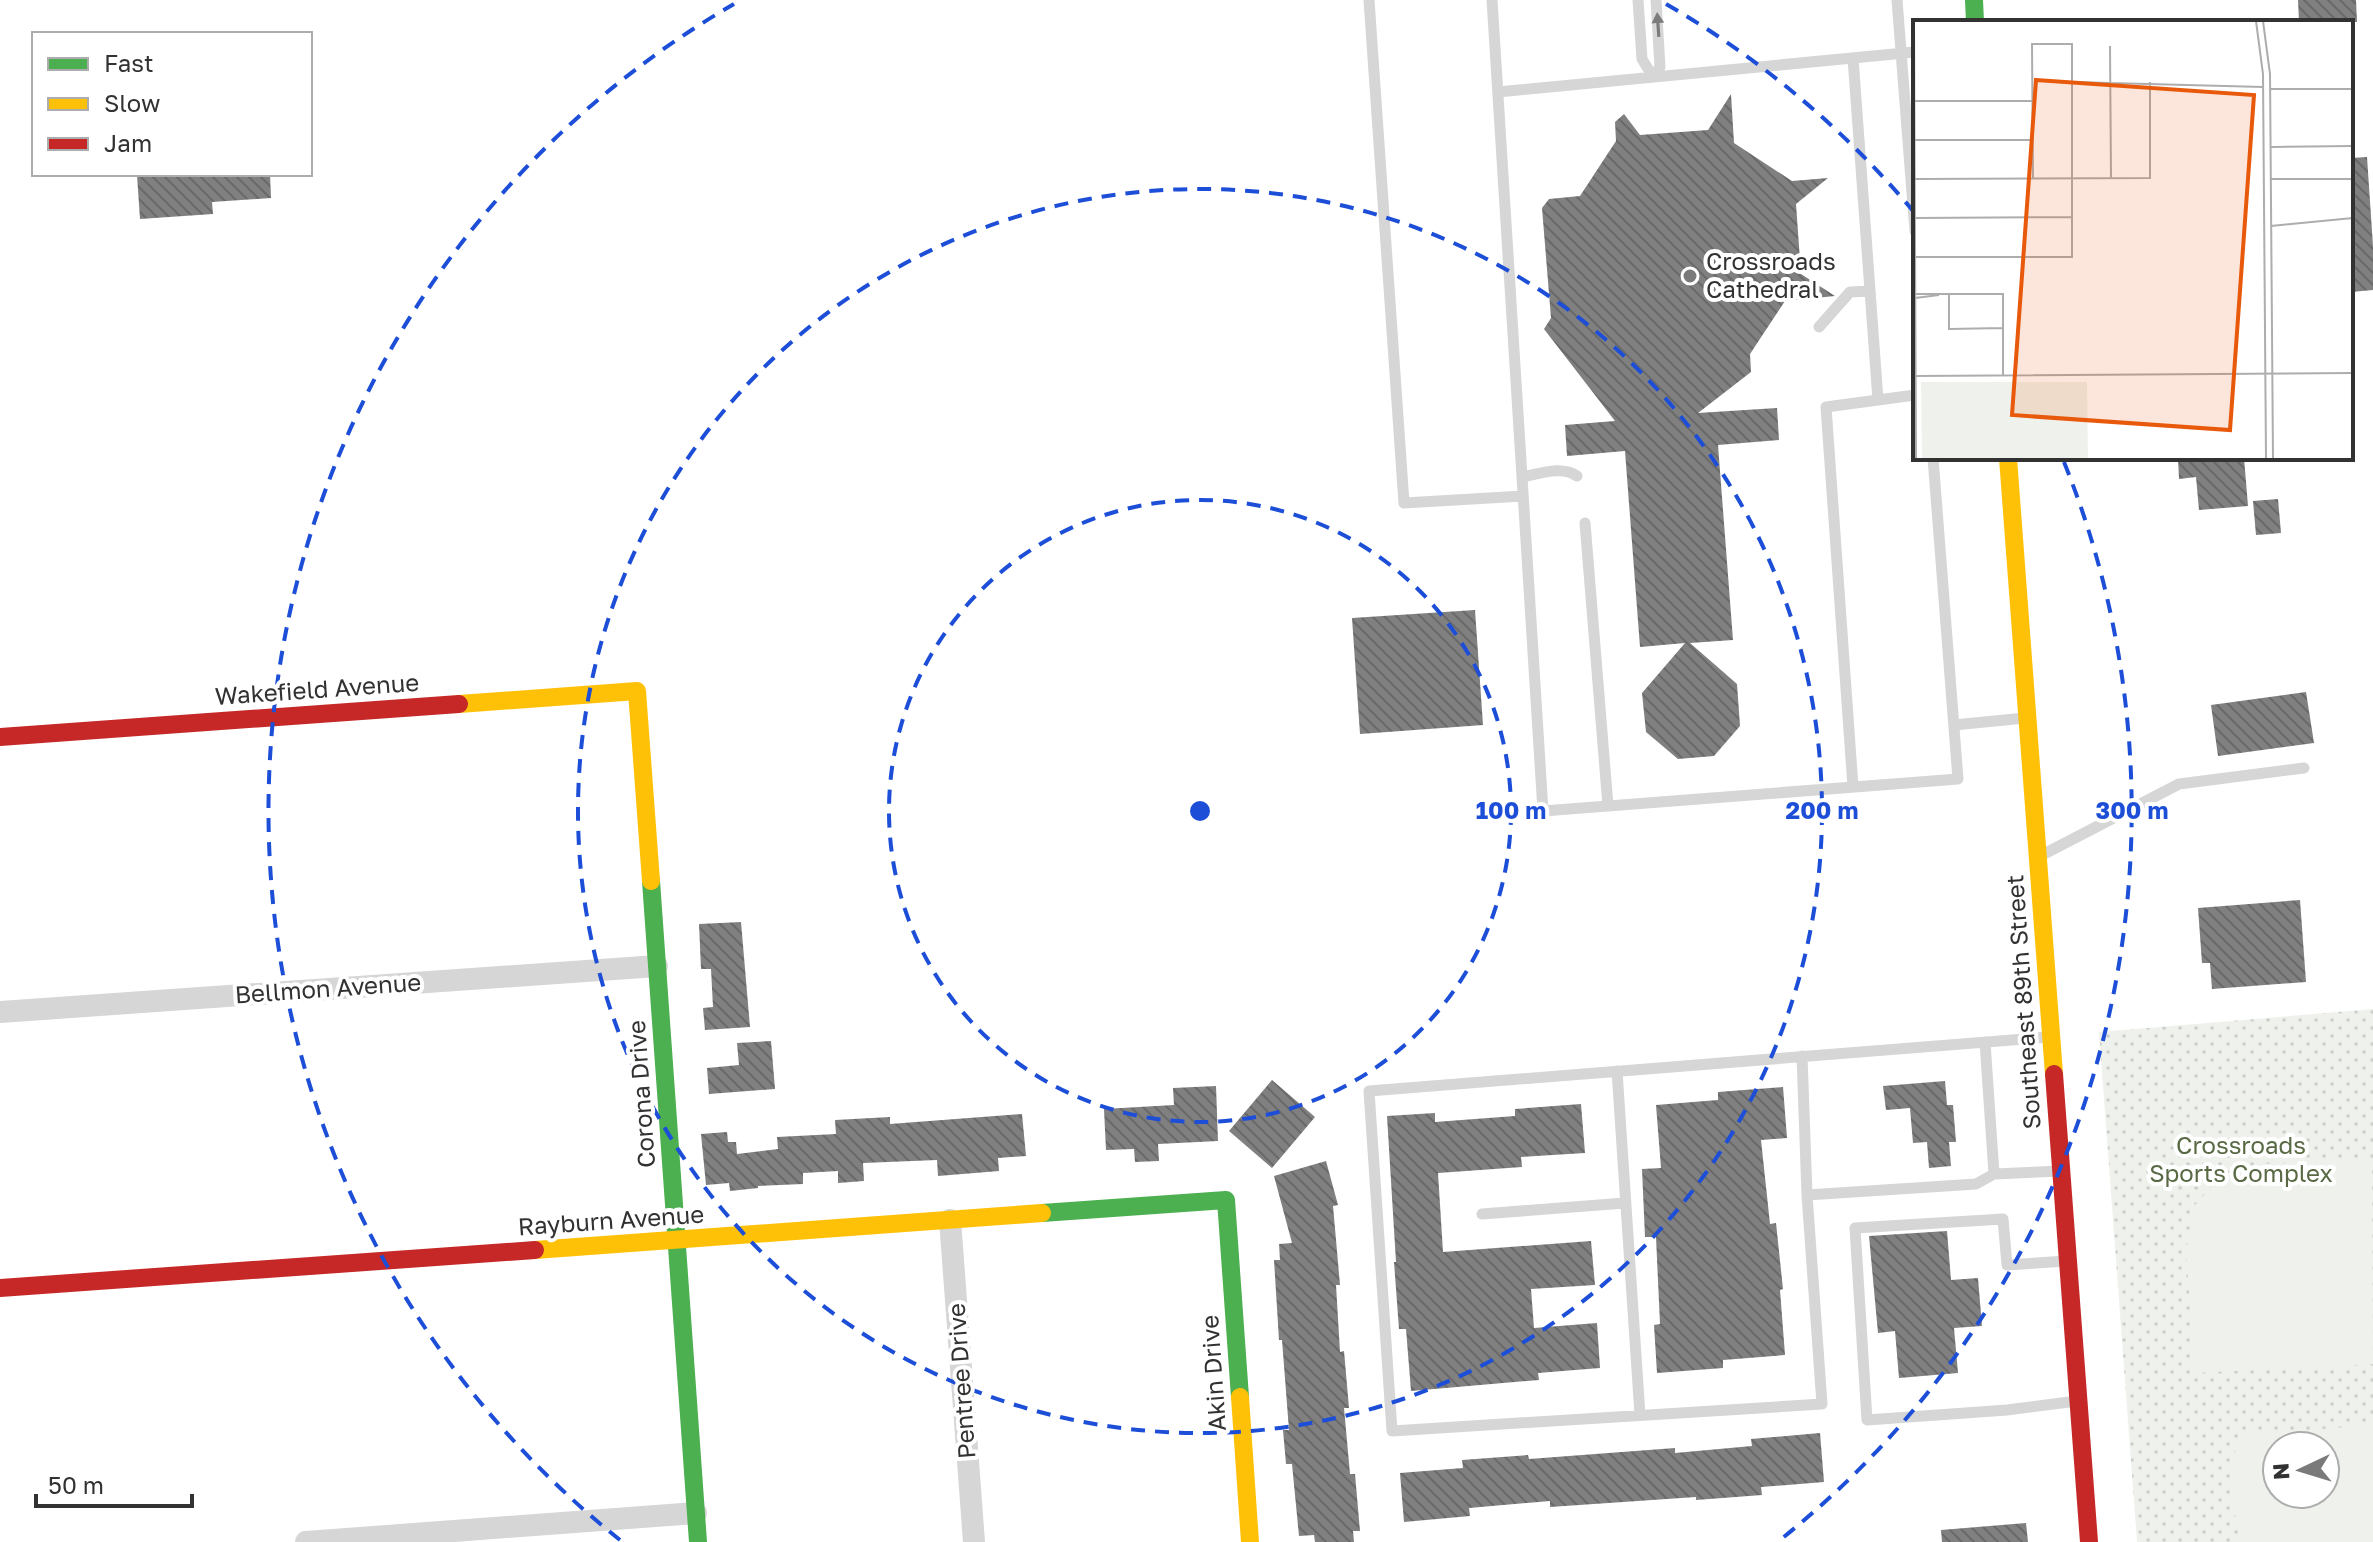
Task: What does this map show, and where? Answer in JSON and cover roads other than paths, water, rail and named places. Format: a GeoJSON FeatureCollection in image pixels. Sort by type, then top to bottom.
{"type":"FeatureCollection","features":[{"type":"Feature","properties":{"kind":"street"},"geometry":{"type":"LineString","coordinates":[[1974,0],[1975,20]]}},
{"type":"Feature","properties":{"kind":"street","name":"Southeast 89th Street"},"geometry":{"type":"LineString","coordinates":[[2008,460],[2089,1542]]}},
{"type":"Feature","properties":{"kind":"street","name":"Wakefield Avenue"},"geometry":{"type":"LineString","coordinates":[[0,737],[637,691]]}},
{"type":"Feature","properties":{"kind":"street","name":"Corona Drive"},"geometry":{"type":"LineString","coordinates":[[637,691],[698,1542]]}},
{"type":"Feature","properties":{"kind":"street","name":"Bellmon Avenue"},"geometry":{"type":"LineString","coordinates":[[0,1012],[657,966]]}},
{"type":"Feature","properties":{"kind":"street","name":"Rayburn Avenue"},"geometry":{"type":"LineString","coordinates":[[0,1288],[1226,1200]]}},
{"type":"Feature","properties":{"kind":"street","name":"Akin Drive"},"geometry":{"type":"LineString","coordinates":[[1226,1200],[1250,1542]]}},
{"type":"Feature","properties":{"kind":"street","name":"Pentree Drive"},"geometry":{"type":"LineString","coordinates":[[950,1220],[974,1542]]}},
{"type":"Feature","properties":{"kind":"street"},"geometry":{"type":"LineString","coordinates":[[306,1542],[423,1538],[696,1513]]}},
{"type":"Feature","properties":{"kind":"lane"},"geometry":{"type":"LineString","coordinates":[[1369,0],[1404,503],[1523,496]]}},
{"type":"Feature","properties":{"kind":"lane"},"geometry":{"type":"LineString","coordinates":[[1492,0],[1543,811],[1958,779],[1933,460]]}},
{"type":"Feature","properties":{"kind":"lane"},"geometry":{"type":"LineString","coordinates":[[1638,0],[1642,59],[1653,77]]}},
{"type":"Feature","properties":{"kind":"lane"},"geometry":{"type":"LineString","coordinates":[[1653,77],[1660,67],[1656,0]]}},
{"type":"Feature","properties":{"kind":"lane"},"geometry":{"type":"LineString","coordinates":[[1897,0],[1913,206]]}},
{"type":"Feature","properties":{"kind":"lane"},"geometry":{"type":"LineString","coordinates":[[1498,92],[1913,52]]}},
{"type":"Feature","properties":{"kind":"lane"},"geometry":{"type":"LineString","coordinates":[[1853,58],[1878,400]]}},
{"type":"Feature","properties":{"kind":"lane"},"geometry":{"type":"LineString","coordinates":[[1819,327],[1850,292],[1870,291]]}},
{"type":"Feature","properties":{"kind":"lane"},"geometry":{"type":"LineString","coordinates":[[1853,787],[1826,407],[1913,395]]}},
{"type":"Feature","properties":{"kind":"lane"},"geometry":{"type":"LineString","coordinates":[[1522,477],[1562,470],[1577,476]]}},
{"type":"Feature","properties":{"kind":"lane"},"geometry":{"type":"LineString","coordinates":[[1585,523],[1608,806]]}},
{"type":"Feature","properties":{"kind":"lane"},"geometry":{"type":"LineString","coordinates":[[1954,725],[2027,718]]}},
{"type":"Feature","properties":{"kind":"lane"},"geometry":{"type":"LineString","coordinates":[[2038,858],[2179,784],[2304,768]]}},
{"type":"Feature","properties":{"kind":"lane"},"geometry":{"type":"LineString","coordinates":[[1802,1056],[1807,1195],[1822,1404],[1392,1431],[1369,1091],[1802,1056],[2051,1037]]}},
{"type":"Feature","properties":{"kind":"lane"},"geometry":{"type":"LineString","coordinates":[[1985,1042],[1994,1174]]}},
{"type":"Feature","properties":{"kind":"lane"},"geometry":{"type":"LineString","coordinates":[[1617,1071],[1640,1415]]}},
{"type":"Feature","properties":{"kind":"lane"},"geometry":{"type":"LineString","coordinates":[[1807,1195],[1976,1184],[1994,1174],[2061,1171]]}},
{"type":"Feature","properties":{"kind":"lane"},"geometry":{"type":"LineString","coordinates":[[1482,1214],[1625,1203]]}},
{"type":"Feature","properties":{"kind":"lane"},"geometry":{"type":"LineString","coordinates":[[2068,1261],[2007,1265],[2003,1219],[1855,1228],[1867,1420],[2007,1410],[2078,1401]]}},
{"type":"Feature","properties":{"kind":"place","name":"Crossroads Cathedral"},"geometry":{"type":"Point","coordinates":[1690,276]}},
{"type":"Feature","properties":{"kind":"park label","name":"Crossroads Sports Complex"},"geometry":{"type":"Point","coordinates":[2241,1160]}}]}
